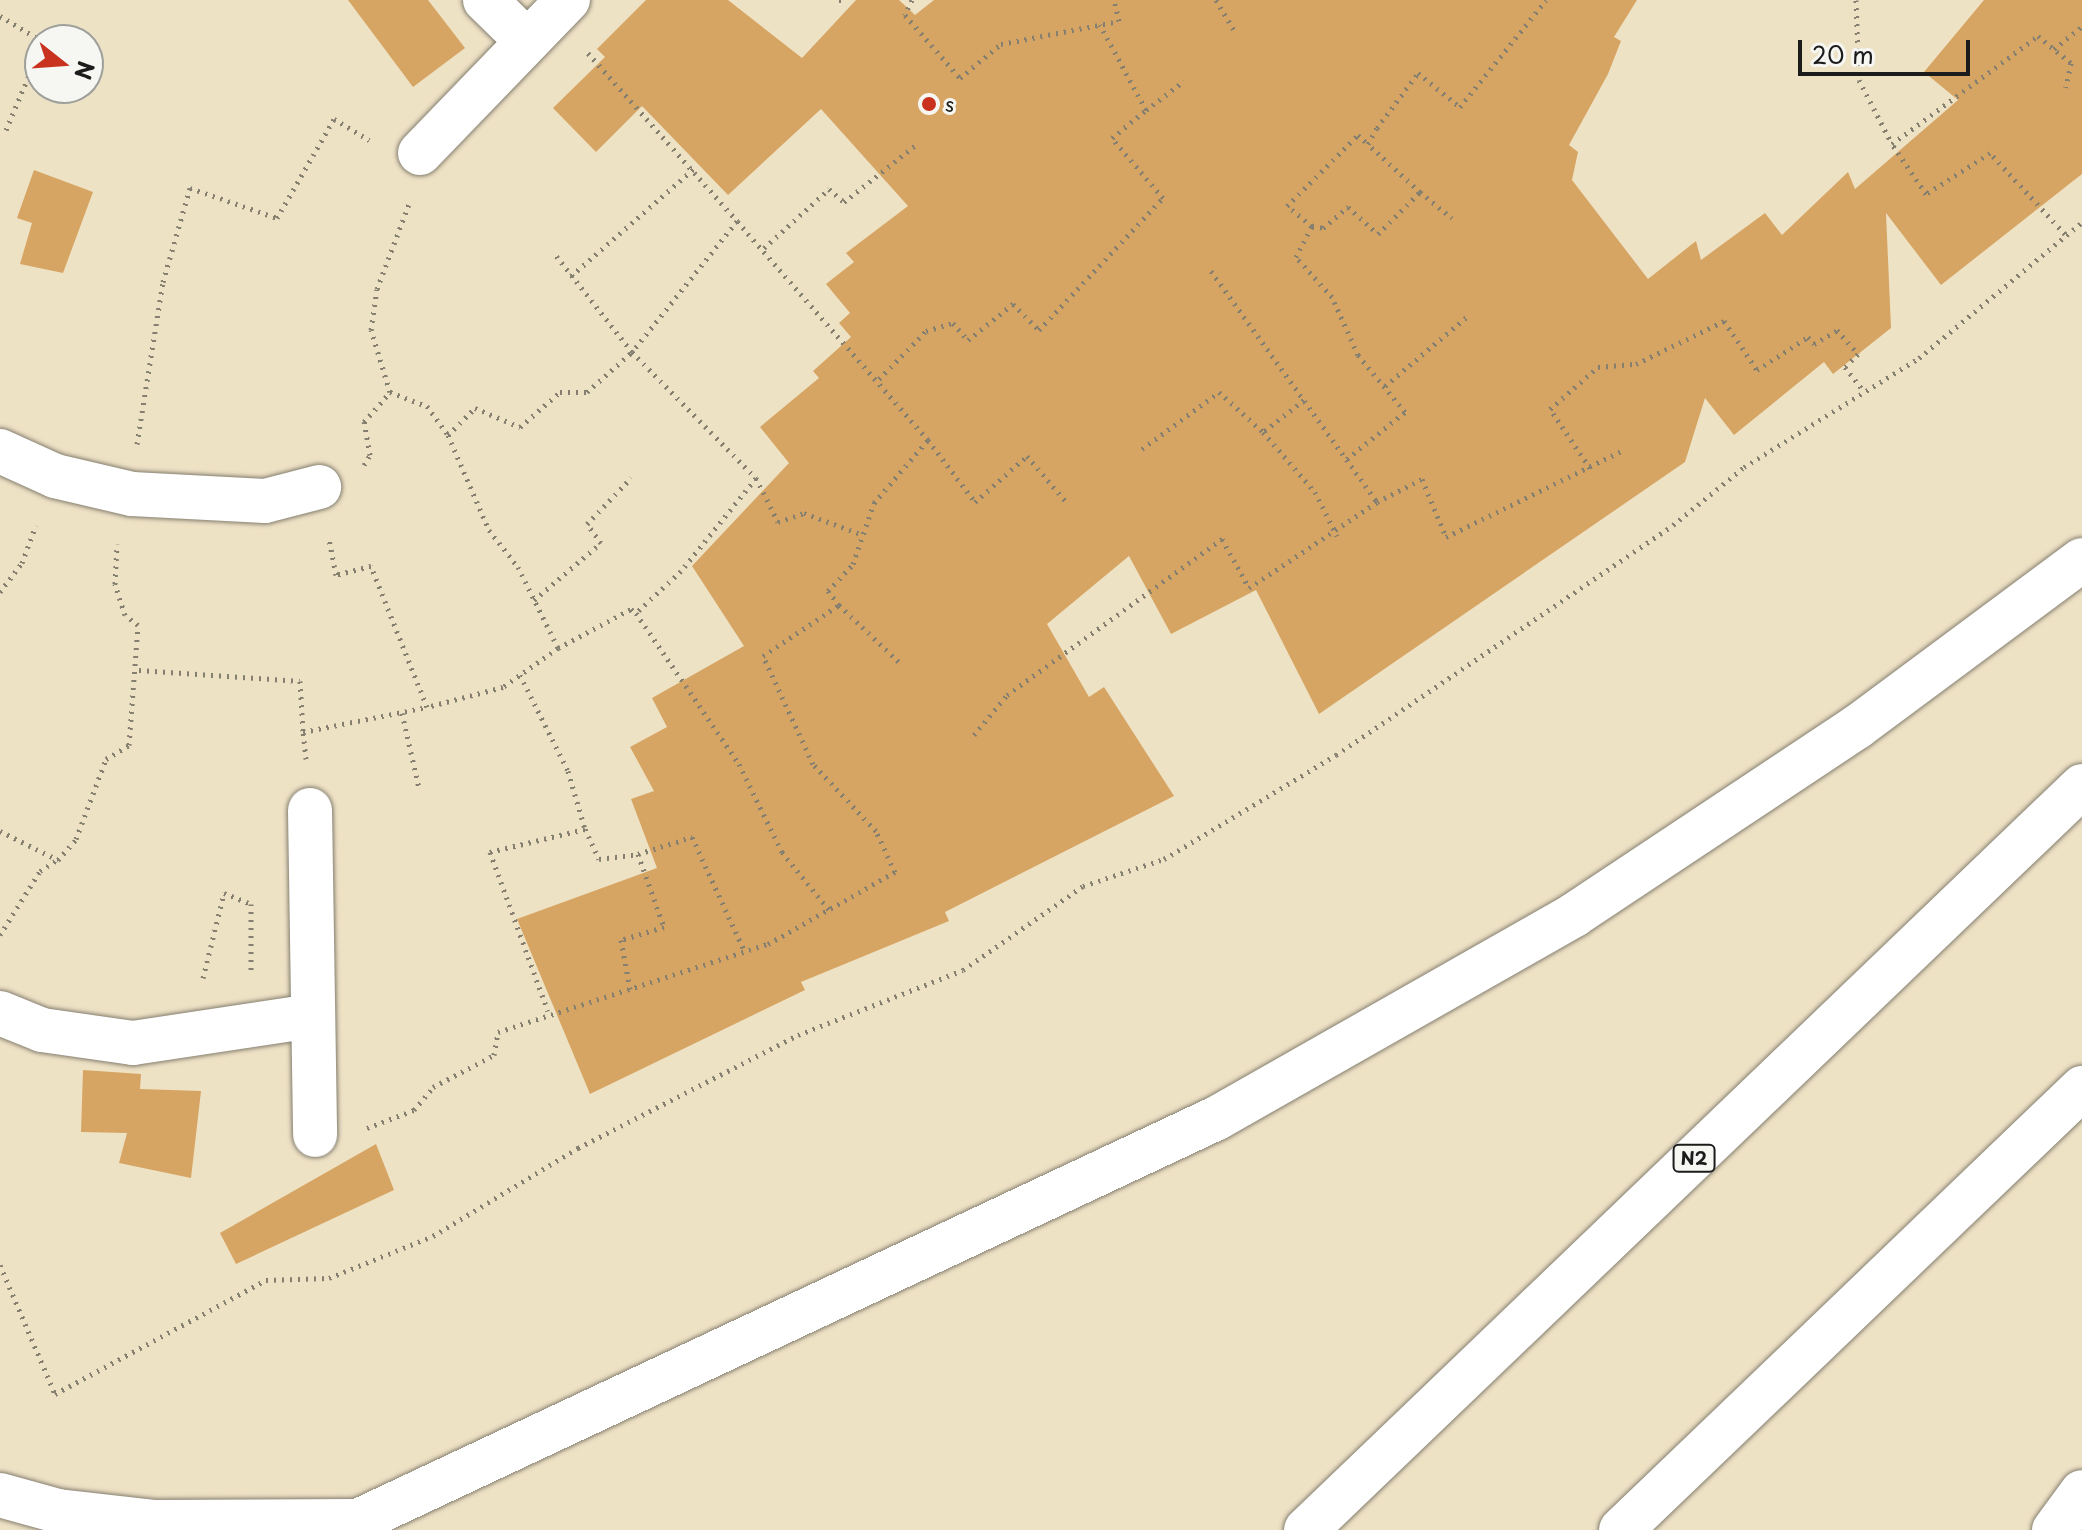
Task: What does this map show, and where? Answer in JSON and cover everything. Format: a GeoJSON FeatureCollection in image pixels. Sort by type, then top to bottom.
{"type":"FeatureCollection","features":[{"type":"Feature","properties":{"kind":"main road"},"geometry":{"type":"LineString","coordinates":[[420,153],[548,20],[485,0]]}},
{"type":"Feature","properties":{"kind":"main road"},"geometry":{"type":"LineString","coordinates":[[0,451],[55,476],[132,494],[243,501],[319,487]]}},
{"type":"Feature","properties":{"kind":"main road"},"geometry":{"type":"LineString","coordinates":[[0,1495],[58,1511],[155,1522],[348,1525],[1217,1118],[1574,915],[1857,727],[2082,560]]}},
{"type":"Feature","properties":{"kind":"main road","name":"N2"},"geometry":{"type":"LineString","coordinates":[[1306,1530],[2082,786]]}},
{"type":"Feature","properties":{"kind":"main road"},"geometry":{"type":"LineString","coordinates":[[310,810],[315,1135]]}},
{"type":"Feature","properties":{"kind":"main road"},"geometry":{"type":"LineString","coordinates":[[0,1013],[98,1042],[204,1032],[312,1016]]}},
{"type":"Feature","properties":{"kind":"main road"},"geometry":{"type":"LineString","coordinates":[[1621,1530],[2082,1088]]}},
{"type":"Feature","properties":{"kind":"main road"},"geometry":{"type":"LineString","coordinates":[[2054,1530],[2082,1492]]}},
{"type":"Feature","properties":{"kind":"path"},"geometry":{"type":"LineString","coordinates":[[839,0],[845,0]]}},
{"type":"Feature","properties":{"kind":"path"},"geometry":{"type":"LineString","coordinates":[[912,0],[905,15],[960,78],[1001,44],[1119,21],[1114,0]]}},
{"type":"Feature","properties":{"kind":"path"},"geometry":{"type":"LineString","coordinates":[[1216,0],[1234,30]]}},
{"type":"Feature","properties":{"kind":"path"},"geometry":{"type":"LineString","coordinates":[[1368,144],[1418,73],[1460,107],[1546,0]]}},
{"type":"Feature","properties":{"kind":"path"},"geometry":{"type":"LineString","coordinates":[[1856,0],[1859,80],[1892,144],[1926,194],[1990,153],[2065,234]]}},
{"type":"Feature","properties":{"kind":"path"},"geometry":{"type":"LineString","coordinates":[[0,16],[24,30]]}},
{"type":"Feature","properties":{"kind":"path"},"geometry":{"type":"LineString","coordinates":[[548,20],[695,168],[737,221],[879,379],[975,502],[1027,456],[1068,504]]}},
{"type":"Feature","properties":{"kind":"path"},"geometry":{"type":"LineString","coordinates":[[1100,25],[1146,110]]}},
{"type":"Feature","properties":{"kind":"path"},"geometry":{"type":"LineString","coordinates":[[2054,49],[2082,26]]}},
{"type":"Feature","properties":{"kind":"path"},"geometry":{"type":"LineString","coordinates":[[1892,144],[2038,36],[2071,63],[2066,87]]}},
{"type":"Feature","properties":{"kind":"path"},"geometry":{"type":"LineString","coordinates":[[879,379],[926,331],[953,323],[968,340],[1013,304],[1039,330],[1163,198],[1112,138],[1184,81]]}},
{"type":"Feature","properties":{"kind":"path"},"geometry":{"type":"LineString","coordinates":[[6,130],[24,87]]}},
{"type":"Feature","properties":{"kind":"path"},"geometry":{"type":"LineString","coordinates":[[1420,192],[1378,234],[1348,207],[1323,228],[1312,226],[1287,206],[1358,135],[1452,218]]}},
{"type":"Feature","properties":{"kind":"path"},"geometry":{"type":"LineString","coordinates":[[764,248],[829,189],[844,202],[917,144]]}},
{"type":"Feature","properties":{"kind":"path"},"geometry":{"type":"LineString","coordinates":[[390,392],[371,330],[392,233],[425,175],[420,153]]}},
{"type":"Feature","properties":{"kind":"path"},"geometry":{"type":"LineString","coordinates":[[571,276],[695,168]]}},
{"type":"Feature","properties":{"kind":"path"},"geometry":{"type":"LineString","coordinates":[[448,435],[475,408],[520,427],[560,392],[587,392],[632,352],[737,221]]}},
{"type":"Feature","properties":{"kind":"path"},"geometry":{"type":"LineString","coordinates":[[0,1265],[55,1394],[266,1280],[329,1278],[433,1236],[578,1148],[798,1035],[963,970],[1083,886],[1164,859],[1336,755],[1673,525],[1744,467],[1919,358],[2082,222]]}},
{"type":"Feature","properties":{"kind":"path"},"geometry":{"type":"LineString","coordinates":[[1312,226],[1296,257],[1332,297],[1358,355],[1405,412],[1347,459]]}},
{"type":"Feature","properties":{"kind":"path"},"geometry":{"type":"LineString","coordinates":[[554,253],[632,352],[756,478],[778,522],[804,513],[864,535]]}},
{"type":"Feature","properties":{"kind":"path"},"geometry":{"type":"LineString","coordinates":[[1211,271],[1377,502]]}},
{"type":"Feature","properties":{"kind":"path"},"geometry":{"type":"LineString","coordinates":[[1385,386],[1469,315]]}},
{"type":"Feature","properties":{"kind":"path"},"geometry":{"type":"LineString","coordinates":[[1590,468],[1550,409],[1598,367],[1636,364],[1724,321],[1757,370],[1808,337],[1814,344],[1837,330],[1858,354],[1845,367],[1864,391]]}},
{"type":"Feature","properties":{"kind":"path"},"geometry":{"type":"LineString","coordinates":[[390,392],[427,406],[448,435],[489,530],[534,600],[558,648]]}},
{"type":"Feature","properties":{"kind":"path"},"geometry":{"type":"LineString","coordinates":[[390,392],[364,422],[369,462],[319,487],[336,575],[371,566],[427,707]]}},
{"type":"Feature","properties":{"kind":"path"},"geometry":{"type":"LineString","coordinates":[[1142,449],[1219,392],[1263,432],[1315,492],[1337,536]]}},
{"type":"Feature","properties":{"kind":"path"},"geometry":{"type":"LineString","coordinates":[[1263,432],[1304,400]]}},
{"type":"Feature","properties":{"kind":"path"},"geometry":{"type":"LineString","coordinates":[[901,664],[828,591],[853,564],[874,503],[928,440]]}},
{"type":"Feature","properties":{"kind":"path"},"geometry":{"type":"LineString","coordinates":[[974,735],[1007,695],[1222,539],[1249,588],[1337,536],[1377,502],[1422,479],[1446,537],[1626,449]]}},
{"type":"Feature","properties":{"kind":"path"},"geometry":{"type":"LineString","coordinates":[[0,592],[22,563],[55,476]]}},
{"type":"Feature","properties":{"kind":"path"},"geometry":{"type":"LineString","coordinates":[[534,600],[601,543],[587,524],[631,478]]}},
{"type":"Feature","properties":{"kind":"path"},"geometry":{"type":"LineString","coordinates":[[636,613],[681,571],[756,478]]}},
{"type":"Feature","properties":{"kind":"path"},"geometry":{"type":"LineString","coordinates":[[315,1135],[378,1127],[414,1110],[433,1087],[494,1055],[498,1032],[548,1011],[630,989],[745,952],[830,911],[895,872],[876,831],[813,764],[763,656],[839,605]]}},
{"type":"Feature","properties":{"kind":"path"},"geometry":{"type":"LineString","coordinates":[[303,732],[402,713],[503,687],[558,648],[631,609],[739,764],[782,852],[830,911]]}},
{"type":"Feature","properties":{"kind":"path"},"geometry":{"type":"LineString","coordinates":[[139,670],[300,681],[310,810]]}},
{"type":"Feature","properties":{"kind":"path"},"geometry":{"type":"LineString","coordinates":[[520,675],[568,771],[585,829],[599,859],[638,854],[692,837],[745,952]]}},
{"type":"Feature","properties":{"kind":"path"},"geometry":{"type":"LineString","coordinates":[[402,713],[419,788]]}},
{"type":"Feature","properties":{"kind":"path"},"geometry":{"type":"LineString","coordinates":[[548,1011],[490,852],[585,829]]}},
{"type":"Feature","properties":{"kind":"path"},"geometry":{"type":"LineString","coordinates":[[630,989],[621,940],[664,927],[638,854]]}},
{"type":"Feature","properties":{"kind":"path"},"geometry":{"type":"LineString","coordinates":[[0,935],[40,871],[58,860]]}},
{"type":"Feature","properties":{"kind":"path"},"geometry":{"type":"LineString","coordinates":[[204,1032],[203,980],[224,893],[251,904],[251,954]]}},
{"type":"Feature","properties":{"kind":"building"},"geometry":{"type":"Polygon","coordinates":[[[348,0],[428,0],[465,48],[413,87],[348,0]]]}},
{"type":"Feature","properties":{"kind":"building"},"geometry":{"type":"Polygon","coordinates":[[[646,0],[728,0],[802,58],[856,0],[899,0],[915,15],[934,0],[1637,0],[1614,37],[1621,41],[1608,74],[1569,145],[1578,152],[1572,180],[1648,279],[1696,241],[1701,260],[1765,213],[1782,235],[1848,172],[1855,189],[1958,100],[1924,72],[1984,0],[2082,0],[2082,174],[1941,285],[1886,213],[1891,328],[1833,374],[1824,362],[1734,435],[1705,398],[1685,462],[1319,714],[1256,590],[1171,634],[1129,556],[1047,624],[1089,697],[1104,687],[1174,796],[945,912],[949,921],[801,982],[805,990],[590,1094],[517,919],[657,868],[631,799],[654,791],[630,747],[667,727],[652,698],[744,646],[692,566],[789,463],[760,427],[819,378],[813,371],[851,337],[839,323],[850,313],[826,284],[854,262],[846,253],[908,206],[821,109],[728,195],[642,106],[596,152],[553,108],[605,57],[597,49],[646,0]]]}},
{"type":"Feature","properties":{"kind":"building"},"geometry":{"type":"Polygon","coordinates":[[[34,170],[93,192],[63,273],[20,264],[32,223],[17,218],[34,170]]]}},
{"type":"Feature","properties":{"kind":"building"},"geometry":{"type":"Polygon","coordinates":[[[83,1070],[141,1074],[140,1089],[201,1091],[191,1178],[119,1163],[127,1133],[81,1132],[83,1070]]]}},
{"type":"Feature","properties":{"kind":"building"},"geometry":{"type":"Polygon","coordinates":[[[376,1144],[394,1190],[236,1264],[220,1233],[376,1144]]]}},
{"type":"Feature","properties":{"kind":"place","name":"s"},"geometry":{"type":"Point","coordinates":[929,104]}}]}
